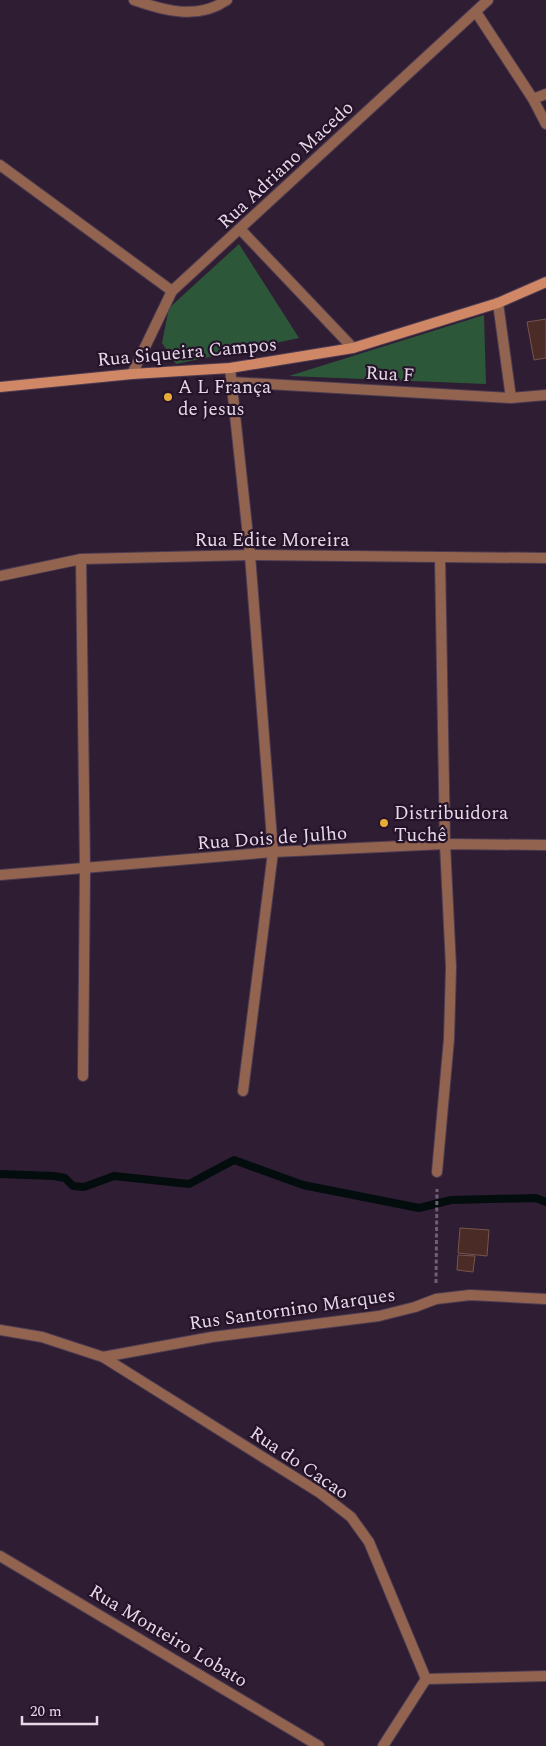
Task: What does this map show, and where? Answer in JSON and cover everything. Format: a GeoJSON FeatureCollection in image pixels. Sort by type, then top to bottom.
{"type":"FeatureCollection","features":[{"type":"Feature","properties":{"kind":"main road","name":"Rua Siqueira Campos"},"geometry":{"type":"LineString","coordinates":[[0,387],[132,374],[230,368],[353,348],[498,303],[546,282]]}},
{"type":"Feature","properties":{"kind":"street"},"geometry":{"type":"LineString","coordinates":[[134,0],[155,8],[189,13],[210,9],[227,0]]}},
{"type":"Feature","properties":{"kind":"street","name":"Rua Adriano Macedo"},"geometry":{"type":"LineString","coordinates":[[132,374],[172,291],[488,0]]}},
{"type":"Feature","properties":{"kind":"street"},"geometry":{"type":"LineString","coordinates":[[476,12],[533,99],[546,124]]}},
{"type":"Feature","properties":{"kind":"street"},"geometry":{"type":"LineString","coordinates":[[533,99],[546,94]]}},
{"type":"Feature","properties":{"kind":"street"},"geometry":{"type":"LineString","coordinates":[[0,164],[172,291]]}},
{"type":"Feature","properties":{"kind":"street"},"geometry":{"type":"LineString","coordinates":[[240,229],[353,348]]}},
{"type":"Feature","properties":{"kind":"street"},"geometry":{"type":"LineString","coordinates":[[498,303],[511,398]]}},
{"type":"Feature","properties":{"kind":"street"},"geometry":{"type":"LineString","coordinates":[[230,368],[250,555],[273,852],[243,1091]]}},
{"type":"Feature","properties":{"kind":"street","name":"Rua F"},"geometry":{"type":"LineString","coordinates":[[231,382],[511,398],[546,395]]}},
{"type":"Feature","properties":{"kind":"street","name":"Rua Edite Moreira"},"geometry":{"type":"LineString","coordinates":[[0,576],[81,559],[250,555],[546,558]]}},
{"type":"Feature","properties":{"kind":"street"},"geometry":{"type":"LineString","coordinates":[[437,1172],[449,1039],[451,968],[445,844],[440,557]]}},
{"type":"Feature","properties":{"kind":"street"},"geometry":{"type":"LineString","coordinates":[[81,559],[85,869],[83,1076]]}},
{"type":"Feature","properties":{"kind":"street","name":"Rua Dois de Julho"},"geometry":{"type":"LineString","coordinates":[[0,875],[273,852],[445,844],[546,845]]}},
{"type":"Feature","properties":{"kind":"street","name":"Rus Santornino Marques"},"geometry":{"type":"LineString","coordinates":[[103,1357],[212,1337],[379,1316],[415,1307],[436,1299],[470,1295],[546,1298]]}},
{"type":"Feature","properties":{"kind":"street"},"geometry":{"type":"LineString","coordinates":[[0,1330],[42,1337],[103,1357]]}},
{"type":"Feature","properties":{"kind":"street","name":"Rua do Cacao"},"geometry":{"type":"LineString","coordinates":[[103,1357],[320,1493],[350,1517],[369,1542],[426,1679]]}},
{"type":"Feature","properties":{"kind":"street","name":"Rua Monteiro Lobato"},"geometry":{"type":"LineString","coordinates":[[0,1556],[319,1746]]}},
{"type":"Feature","properties":{"kind":"street"},"geometry":{"type":"LineString","coordinates":[[383,1746],[426,1679],[546,1676]]}},
{"type":"Feature","properties":{"kind":"path"},"geometry":{"type":"LineString","coordinates":[[436,1299],[437,1185]]}},
{"type":"Feature","properties":{"kind":"green space"},"geometry":{"type":"Polygon","coordinates":[[[239,244],[299,338],[176,364],[162,343],[169,308],[239,244]]]}},
{"type":"Feature","properties":{"kind":"green space"},"geometry":{"type":"Polygon","coordinates":[[[484,315],[486,384],[289,376],[484,315]]]}},
{"type":"Feature","properties":{"kind":"building"},"geometry":{"type":"Polygon","coordinates":[[[546,319],[546,358],[534,360],[527,322],[546,319]]]}},
{"type":"Feature","properties":{"kind":"building"},"geometry":{"type":"Polygon","coordinates":[[[460,1228],[489,1230],[487,1256],[458,1253],[460,1228]]]}},
{"type":"Feature","properties":{"kind":"building"},"geometry":{"type":"Polygon","coordinates":[[[458,1255],[475,1256],[473,1272],[457,1270],[458,1255]]]}},
{"type":"Feature","properties":{"kind":"waterway"},"geometry":{"type":"LineString","coordinates":[[0,1174],[54,1176],[65,1178],[73,1186],[84,1187],[114,1176],[189,1184],[234,1160],[303,1185],[419,1208],[451,1200],[536,1198],[546,1202]]}},
{"type":"Feature","properties":{"kind":"place","name":"A L França de jesus"},"geometry":{"type":"Point","coordinates":[168,397]}},
{"type":"Feature","properties":{"kind":"place","name":"Distribuidora Tuchê"},"geometry":{"type":"Point","coordinates":[384,823]}}]}
